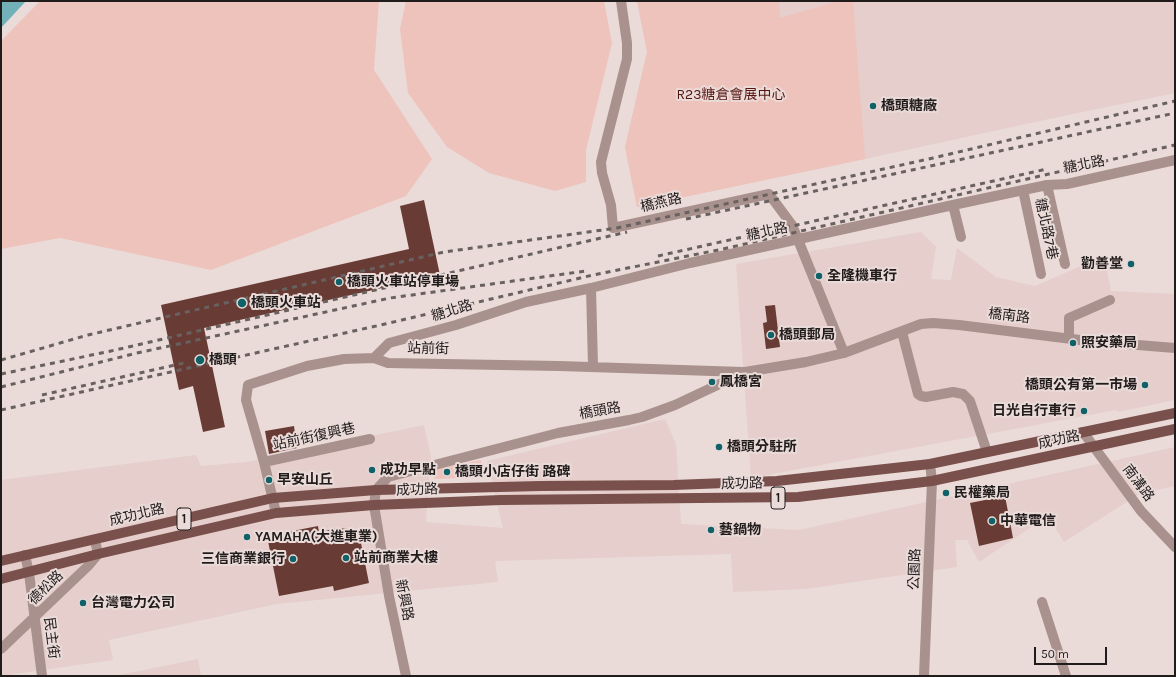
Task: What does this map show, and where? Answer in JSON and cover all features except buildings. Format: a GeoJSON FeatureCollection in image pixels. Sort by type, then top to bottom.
{"type":"FeatureCollection","features":[{"type":"Feature","properties":{"kind":"main road","name":"成功路"},"geometry":{"type":"LineString","coordinates":[[376,490],[541,486],[674,485],[776,481],[930,464],[1175,413]]}},
{"type":"Feature","properties":{"kind":"main road","name":"成功路"},"geometry":{"type":"LineString","coordinates":[[374,505],[501,500],[798,498],[932,481],[1175,429]]}},
{"type":"Feature","properties":{"kind":"main road","name":"成功北路"},"geometry":{"type":"LineString","coordinates":[[1,561],[273,498],[376,490]]}},
{"type":"Feature","properties":{"kind":"main road","name":"1"},"geometry":{"type":"LineString","coordinates":[[1,580],[98,554],[276,513],[374,505]]}},
{"type":"Feature","properties":{"kind":"street","name":"橋燕路"},"geometry":{"type":"LineString","coordinates":[[621,1],[627,43],[627,59],[601,162],[602,173],[611,205],[613,228],[769,194],[792,225],[844,353]]}},
{"type":"Feature","properties":{"kind":"street","name":"糖北路"},"geometry":{"type":"LineString","coordinates":[[374,358],[389,343],[526,302],[591,288],[690,263],[953,205],[1047,185],[1067,184],[1175,160]]}},
{"type":"Feature","properties":{"kind":"street"},"geometry":{"type":"LineString","coordinates":[[1047,185],[1065,264]]}},
{"type":"Feature","properties":{"kind":"street","name":"糖北路7巷"},"geometry":{"type":"LineString","coordinates":[[1023,190],[1041,274]]}},
{"type":"Feature","properties":{"kind":"street"},"geometry":{"type":"LineString","coordinates":[[953,205],[961,237]]}},
{"type":"Feature","properties":{"kind":"street"},"geometry":{"type":"LineString","coordinates":[[591,288],[593,366]]}},
{"type":"Feature","properties":{"kind":"street"},"geometry":{"type":"LineString","coordinates":[[1069,338],[1069,318],[1110,300]]}},
{"type":"Feature","properties":{"kind":"street","name":"橋南路"},"geometry":{"type":"LineString","coordinates":[[844,353],[921,324],[933,323],[971,326],[1088,341],[1175,348]]}},
{"type":"Feature","properties":{"kind":"street"},"geometry":{"type":"LineString","coordinates":[[902,332],[918,394],[926,397],[953,392],[963,394],[970,401],[987,452]]}},
{"type":"Feature","properties":{"kind":"street","name":"橋頭路"},"geometry":{"type":"LineString","coordinates":[[376,490],[388,477],[558,433],[642,417],[675,405],[745,372],[806,362],[844,353]]}},
{"type":"Feature","properties":{"kind":"street","name":"站前街"},"geometry":{"type":"LineString","coordinates":[[276,513],[264,462],[246,400],[248,385],[307,366],[344,359],[374,358],[388,363],[593,366],[625,369],[745,372]]}},
{"type":"Feature","properties":{"kind":"street","name":"南溝路"},"geometry":{"type":"LineString","coordinates":[[1083,432],[1140,511],[1175,547]]}},
{"type":"Feature","properties":{"kind":"street","name":"站前街復興巷"},"geometry":{"type":"LineString","coordinates":[[264,462],[370,439]]}},
{"type":"Feature","properties":{"kind":"street","name":"公園路"},"geometry":{"type":"LineString","coordinates":[[924,676],[932,481],[930,464]]}},
{"type":"Feature","properties":{"kind":"street"},"geometry":{"type":"LineString","coordinates":[[374,505],[376,490]]}},
{"type":"Feature","properties":{"kind":"street","name":"新興路"},"geometry":{"type":"LineString","coordinates":[[374,505],[389,596],[406,676]]}},
{"type":"Feature","properties":{"kind":"street"},"geometry":{"type":"LineString","coordinates":[[95,540],[98,554]]}},
{"type":"Feature","properties":{"kind":"street","name":"德松路"},"geometry":{"type":"LineString","coordinates":[[1,649],[34,619],[88,566],[98,554]]}},
{"type":"Feature","properties":{"kind":"street","name":"民主街"},"geometry":{"type":"LineString","coordinates":[[25,556],[29,573],[42,676]]}},
{"type":"Feature","properties":{"kind":"street"},"geometry":{"type":"LineString","coordinates":[[1042,602],[1066,676]]}},
{"type":"Feature","properties":{"kind":"shaded area","name":"橋頭糖廠"},"geometry":{"type":"Polygon","coordinates":[[[637,1],[1175,1],[1175,93],[637,207],[625,147],[647,52],[637,1]]]}},
{"type":"Feature","properties":{"kind":"shaded area"},"geometry":{"type":"Polygon","coordinates":[[[921,232],[936,247],[931,279],[951,280],[957,248],[996,277],[1035,286],[1104,256],[1111,291],[1175,294],[1175,400],[1118,412],[1116,410],[751,478],[736,264],[921,232]]]}},
{"type":"Feature","properties":{"kind":"shaded area"},"geometry":{"type":"Polygon","coordinates":[[[665,419],[676,444],[681,524],[799,530],[1175,447],[1175,486],[1141,493],[1064,542],[1048,516],[979,562],[967,540],[955,540],[957,567],[806,589],[733,592],[731,554],[495,561],[498,582],[277,604],[109,640],[113,660],[1,676],[1,480],[196,455],[201,466],[247,462],[424,425],[431,456],[426,522],[503,528],[487,461],[665,419]]]}},
{"type":"Feature","properties":{"kind":"shaded area"},"geometry":{"type":"Polygon","coordinates":[[[198,659],[201,676],[114,676],[198,659]]]}},
{"type":"Feature","properties":{"kind":"green space"},"geometry":{"type":"Polygon","coordinates":[[[40,1],[379,1],[374,70],[432,159],[406,196],[211,270],[60,238],[1,249],[1,41],[40,1]]]}},
{"type":"Feature","properties":{"kind":"green space"},"geometry":{"type":"Polygon","coordinates":[[[406,1],[604,1],[612,43],[586,150],[586,182],[555,191],[489,173],[447,147],[408,93],[400,29],[406,1]]]}},
{"type":"Feature","properties":{"kind":"green space","name":"R23糖倉會展中心"},"geometry":{"type":"Polygon","coordinates":[[[637,1],[779,1],[780,18],[838,1],[853,1],[865,159],[637,207],[625,147],[647,52],[637,1]]]}},
{"type":"Feature","properties":{"kind":"green space"},"geometry":{"type":"Polygon","coordinates":[[[481,460],[483,477],[434,479],[434,469],[481,460]]]}},
{"type":"Feature","properties":{"kind":"water"},"geometry":{"type":"Polygon","coordinates":[[[1,1],[26,1],[1,28],[1,1]]]}},
{"type":"Feature","properties":{"kind":"railway"},"geometry":{"type":"LineString","coordinates":[[1,360],[88,335],[444,252],[617,228],[933,158],[1175,101]]}},
{"type":"Feature","properties":{"kind":"railway"},"geometry":{"type":"LineString","coordinates":[[686,219],[1175,113]]}},
{"type":"Feature","properties":{"kind":"railway"},"geometry":{"type":"LineString","coordinates":[[1,410],[385,324],[593,275],[723,249],[1175,145]]}},
{"type":"Feature","properties":{"kind":"railway"},"geometry":{"type":"LineString","coordinates":[[658,256],[1047,169]]}},
{"type":"Feature","properties":{"kind":"railway"},"geometry":{"type":"LineString","coordinates":[[1,374],[111,351],[627,232]]}},
{"type":"Feature","properties":{"kind":"railway"},"geometry":{"type":"LineString","coordinates":[[1,387],[137,353],[390,298],[586,271]]}},
{"type":"Feature","properties":{"kind":"railway"},"geometry":{"type":"LineString","coordinates":[[42,395],[184,363]]}},
{"type":"Feature","properties":{"kind":"place","name":"橋頭糖廠"},"geometry":{"type":"Point","coordinates":[873,106]}},
{"type":"Feature","properties":{"kind":"place","name":"勸善堂"},"geometry":{"type":"Point","coordinates":[1131,264]}},
{"type":"Feature","properties":{"kind":"place","name":"全隆機車行"},"geometry":{"type":"Point","coordinates":[819,276]}},
{"type":"Feature","properties":{"kind":"place","name":"橋頭火車站停車場"},"geometry":{"type":"Point","coordinates":[339,282]}},
{"type":"Feature","properties":{"kind":"place","name":"橋頭火車站"},"geometry":{"type":"Point","coordinates":[242,303]}},
{"type":"Feature","properties":{"kind":"place","name":"橋頭郵局"},"geometry":{"type":"Point","coordinates":[771,335]}},
{"type":"Feature","properties":{"kind":"place","name":"照安藥局"},"geometry":{"type":"Point","coordinates":[1073,343]}},
{"type":"Feature","properties":{"kind":"place","name":"橋頭"},"geometry":{"type":"Point","coordinates":[200,360]}},
{"type":"Feature","properties":{"kind":"place","name":"鳳橋宮"},"geometry":{"type":"Point","coordinates":[712,382]}},
{"type":"Feature","properties":{"kind":"place","name":"橋頭公有第一市場"},"geometry":{"type":"Point","coordinates":[1145,385]}},
{"type":"Feature","properties":{"kind":"place","name":"日光自行車行"},"geometry":{"type":"Point","coordinates":[1084,411]}},
{"type":"Feature","properties":{"kind":"place","name":"橋頭分駐所"},"geometry":{"type":"Point","coordinates":[719,447]}},
{"type":"Feature","properties":{"kind":"place","name":"成功早點"},"geometry":{"type":"Point","coordinates":[372,470]}},
{"type":"Feature","properties":{"kind":"place","name":"橋頭小店仔街 路碑"},"geometry":{"type":"Point","coordinates":[447,472]}},
{"type":"Feature","properties":{"kind":"place","name":"早安山丘"},"geometry":{"type":"Point","coordinates":[269,480]}},
{"type":"Feature","properties":{"kind":"place","name":"民權藥局"},"geometry":{"type":"Point","coordinates":[946,493]}},
{"type":"Feature","properties":{"kind":"place","name":"中華電信"},"geometry":{"type":"Point","coordinates":[992,521]}},
{"type":"Feature","properties":{"kind":"place","name":"藝鍋物"},"geometry":{"type":"Point","coordinates":[711,530]}},
{"type":"Feature","properties":{"kind":"place","name":"YAMAHA(大進車業)"},"geometry":{"type":"Point","coordinates":[247,537]}},
{"type":"Feature","properties":{"kind":"place","name":"站前商業大樓"},"geometry":{"type":"Point","coordinates":[346,558]}},
{"type":"Feature","properties":{"kind":"place","name":"三信商業銀行"},"geometry":{"type":"Point","coordinates":[293,559]}},
{"type":"Feature","properties":{"kind":"place","name":"台灣電力公司"},"geometry":{"type":"Point","coordinates":[83,603]}}]}
